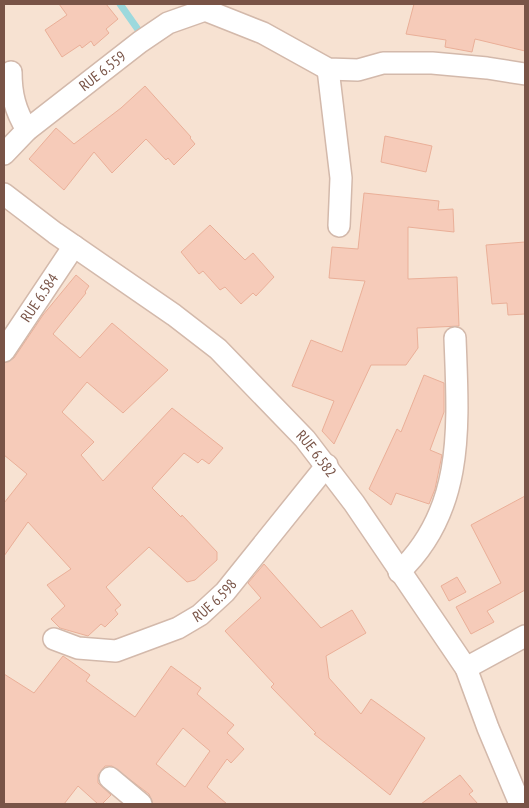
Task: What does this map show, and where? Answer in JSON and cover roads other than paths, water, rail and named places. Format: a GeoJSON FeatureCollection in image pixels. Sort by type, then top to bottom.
{"type":"FeatureCollection","features":[{"type":"Feature","properties":{"kind":"street"},"geometry":{"type":"LineString","coordinates":[[208,7],[263,33],[328,70],[358,70],[383,63],[432,63],[525,74]]}},
{"type":"Feature","properties":{"kind":"street","name":"RUE 6.559"},"geometry":{"type":"LineString","coordinates":[[4,154],[27,130],[99,72],[168,23],[208,7]]}},
{"type":"Feature","properties":{"kind":"street"},"geometry":{"type":"LineString","coordinates":[[328,70],[341,178],[339,226]]}},
{"type":"Feature","properties":{"kind":"street"},"geometry":{"type":"LineString","coordinates":[[11,72],[11,94],[16,113],[27,130]]}},
{"type":"Feature","properties":{"kind":"street","name":"RUE 6.582"},"geometry":{"type":"LineString","coordinates":[[4,194],[74,246],[174,315],[218,349],[258,388],[327,465],[466,668],[488,728],[520,804]]}},
{"type":"Feature","properties":{"kind":"street","name":"RUE 6.584"},"geometry":{"type":"LineString","coordinates":[[4,351],[74,246]]}},
{"type":"Feature","properties":{"kind":"street"},"geometry":{"type":"LineString","coordinates":[[399,572],[413,559],[435,527],[450,488],[459,415],[455,338]]}},
{"type":"Feature","properties":{"kind":"street","name":"RUE 6.598"},"geometry":{"type":"LineString","coordinates":[[54,639],[78,648],[116,651],[178,628],[200,615],[226,592],[327,465]]}},
{"type":"Feature","properties":{"kind":"street"},"geometry":{"type":"LineString","coordinates":[[466,668],[525,636]]}},
{"type":"Feature","properties":{"kind":"street"},"geometry":{"type":"LineString","coordinates":[[110,778],[141,804]]}},
{"type":"Feature","properties":{"kind":"waterway"},"geometry":{"type":"LineString","coordinates":[[120,4],[139,31]]}}]}
